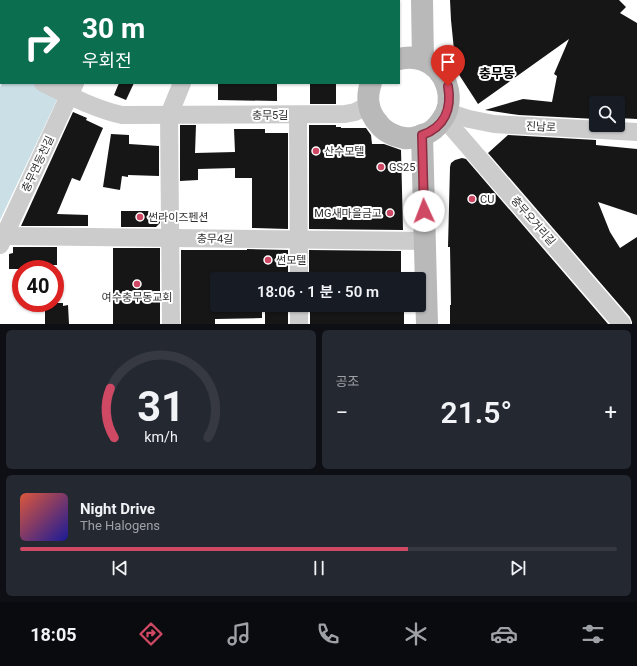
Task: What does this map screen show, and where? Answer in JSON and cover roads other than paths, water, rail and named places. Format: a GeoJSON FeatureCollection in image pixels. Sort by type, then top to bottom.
{"type":"FeatureCollection","features":[{"type":"Feature","properties":{"kind":"street"},"geometry":{"type":"LineString","coordinates":[[422,0],[424,60]]}},
{"type":"Feature","properties":{"kind":"street"},"geometry":{"type":"LineString","coordinates":[[371,84],[368,95],[372,116],[378,125],[387,132],[407,138],[418,137],[437,127],[445,115],[449,104],[448,86],[444,78],[432,64],[424,60],[415,58],[400,59]]}},
{"type":"Feature","properties":{"kind":"street","name":"충무5길"},"geometry":{"type":"LineString","coordinates":[[48,84],[72,89],[102,109],[122,115],[345,114],[355,112],[369,105]]}},
{"type":"Feature","properties":{"kind":"street"},"geometry":{"type":"LineString","coordinates":[[171,324],[169,115],[182,84]]}},
{"type":"Feature","properties":{"kind":"street","name":"충무연등천길"},"geometry":{"type":"LineString","coordinates":[[2,241],[72,89]]}},
{"type":"Feature","properties":{"kind":"street"},"geometry":{"type":"LineString","coordinates":[[298,115],[299,272]]}},
{"type":"Feature","properties":{"kind":"street","name":"진남로"},"geometry":{"type":"LineString","coordinates":[[445,115],[494,124],[637,132]]}},
{"type":"Feature","properties":{"kind":"street","name":"충무오거리길"},"geometry":{"type":"LineString","coordinates":[[445,115],[622,324]]}},
{"type":"Feature","properties":{"kind":"street"},"geometry":{"type":"LineString","coordinates":[[422,135],[427,324]]}},
{"type":"Feature","properties":{"kind":"street","name":"충무4길"},"geometry":{"type":"LineString","coordinates":[[2,241],[170,238],[425,242]]}},
{"type":"Feature","properties":{"kind":"street"},"geometry":{"type":"LineString","coordinates":[[299,312],[299,324]]}},
{"type":"Feature","properties":{"kind":"place","name":"산수모텔"},"geometry":{"type":"Point","coordinates":[316,151]}},
{"type":"Feature","properties":{"kind":"place","name":"GS25"},"geometry":{"type":"Point","coordinates":[381,167]}},
{"type":"Feature","properties":{"kind":"place","name":"CU"},"geometry":{"type":"Point","coordinates":[472,199]}},
{"type":"Feature","properties":{"kind":"place","name":"MG새마을금고"},"geometry":{"type":"Point","coordinates":[390,213]}},
{"type":"Feature","properties":{"kind":"place","name":"썬라이즈펜션"},"geometry":{"type":"Point","coordinates":[140,217]}},
{"type":"Feature","properties":{"kind":"place","name":"썬모텔"},"geometry":{"type":"Point","coordinates":[268,260]}},
{"type":"Feature","properties":{"kind":"place","name":"여수충무동교회"},"geometry":{"type":"Point","coordinates":[137,284]}},
{"type":"Feature","properties":{"kind":"district","name":"충무동"},"geometry":{"type":"Point","coordinates":[497,73]}}]}
